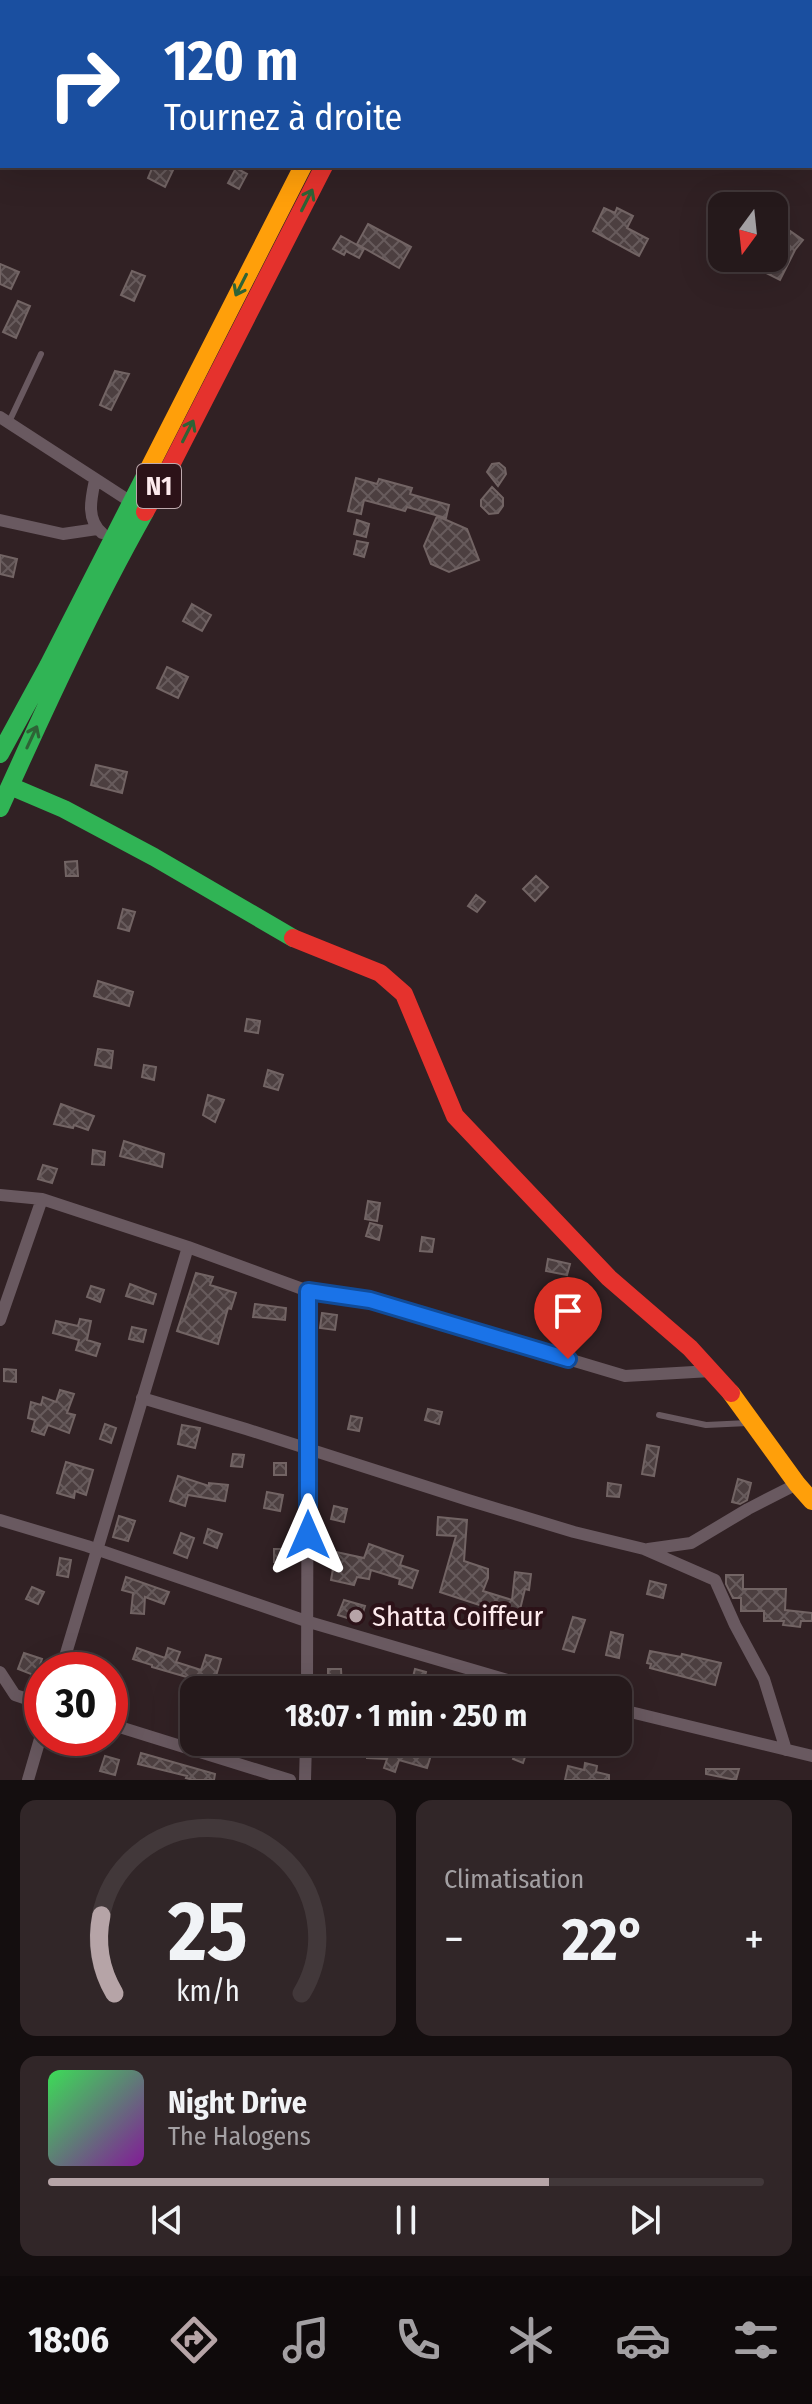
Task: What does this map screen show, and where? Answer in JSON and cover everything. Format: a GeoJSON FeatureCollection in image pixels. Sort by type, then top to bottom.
{"type":"FeatureCollection","features":[{"type":"Feature","properties":{"kind":"main road","name":"N1"},"geometry":{"type":"LineString","coordinates":[[0,754],[48,666],[105,535],[131,502],[302,168]]}},
{"type":"Feature","properties":{"kind":"main road","name":"N1"},"geometry":{"type":"LineString","coordinates":[[0,808],[118,559],[171,465],[323,168]]}},
{"type":"Feature","properties":{"kind":"main road"},"geometry":{"type":"LineString","coordinates":[[10,786],[64,809],[142,850],[286,935],[380,973],[404,994],[455,1116],[609,1278],[690,1348],[727,1388],[812,1501]]}},
{"type":"Feature","properties":{"kind":"street"},"geometry":{"type":"LineString","coordinates":[[4,419],[131,502]]}},
{"type":"Feature","properties":{"kind":"street"},"geometry":{"type":"LineString","coordinates":[[95,480],[90,509],[105,535]]}},
{"type":"Feature","properties":{"kind":"street"},"geometry":{"type":"LineString","coordinates":[[0,520],[63,534],[105,535]]}},
{"type":"Feature","properties":{"kind":"street"},"geometry":{"type":"LineString","coordinates":[[0,1195],[42,1199],[308,1291],[370,1300],[625,1376],[711,1371]]}},
{"type":"Feature","properties":{"kind":"street"},"geometry":{"type":"LineString","coordinates":[[0,1320],[42,1199]]}},
{"type":"Feature","properties":{"kind":"street"},"geometry":{"type":"LineString","coordinates":[[66,1652],[188,1247]]}},
{"type":"Feature","properties":{"kind":"street"},"geometry":{"type":"LineString","coordinates":[[307,1676],[308,1291]]}},
{"type":"Feature","properties":{"kind":"street"},"geometry":{"type":"LineString","coordinates":[[142,1398],[483,1505],[644,1549],[715,1580],[764,1679],[786,1750]]}},
{"type":"Feature","properties":{"kind":"street"},"geometry":{"type":"LineString","coordinates":[[644,1549],[691,1543],[797,1484]]}},
{"type":"Feature","properties":{"kind":"street"},"geometry":{"type":"LineString","coordinates":[[0,1520],[309,1622],[494,1676]]}},
{"type":"Feature","properties":{"kind":"street"},"geometry":{"type":"LineString","coordinates":[[0,1672],[15,1695],[24,1698]]}},
{"type":"Feature","properties":{"kind":"street"},"geometry":{"type":"LineString","coordinates":[[632,1712],[812,1756]]}},
{"type":"Feature","properties":{"kind":"street"},"geometry":{"type":"LineString","coordinates":[[128,1730],[290,1780]]}},
{"type":"Feature","properties":{"kind":"street"},"geometry":{"type":"LineString","coordinates":[[28,1780],[35,1756]]}},
{"type":"Feature","properties":{"kind":"street"},"geometry":{"type":"LineString","coordinates":[[305,1780],[306,1756]]}},
{"type":"Feature","properties":{"kind":"lane"},"geometry":{"type":"LineString","coordinates":[[4,419],[41,354]]}},
{"type":"Feature","properties":{"kind":"lane"},"geometry":{"type":"LineString","coordinates":[[659,1415],[706,1425],[751,1422]]}},
{"type":"Feature","properties":{"kind":"building"},"geometry":{"type":"Polygon","coordinates":[[[152,168],[174,168],[165,187],[148,178],[152,168]]]}},
{"type":"Feature","properties":{"kind":"building"},"geometry":{"type":"Polygon","coordinates":[[[236,168],[247,174],[239,189],[228,183],[236,168]]]}},
{"type":"Feature","properties":{"kind":"building"},"geometry":{"type":"Polygon","coordinates":[[[604,208],[615,213],[617,208],[633,216],[627,228],[648,239],[639,256],[593,231],[604,208]]]}},
{"type":"Feature","properties":{"kind":"building"},"geometry":{"type":"Polygon","coordinates":[[[368,224],[411,247],[399,268],[357,244],[368,224]]]}},
{"type":"Feature","properties":{"kind":"building"},"geometry":{"type":"Polygon","coordinates":[[[788,229],[803,240],[788,264],[788,229]]]}},
{"type":"Feature","properties":{"kind":"building"},"geometry":{"type":"Polygon","coordinates":[[[341,236],[364,249],[359,258],[333,249],[341,236]]]}},
{"type":"Feature","properties":{"kind":"building"},"geometry":{"type":"Polygon","coordinates":[[[0,264],[19,272],[11,289],[0,284],[0,264]]]}},
{"type":"Feature","properties":{"kind":"building"},"geometry":{"type":"Polygon","coordinates":[[[132,271],[145,276],[134,301],[121,295],[132,271]]]}},
{"type":"Feature","properties":{"kind":"building"},"geometry":{"type":"Polygon","coordinates":[[[764,272],[784,272],[780,280],[764,272]]]}},
{"type":"Feature","properties":{"kind":"building"},"geometry":{"type":"Polygon","coordinates":[[[18,301],[30,306],[16,338],[3,332],[18,301]]]}},
{"type":"Feature","properties":{"kind":"building"},"geometry":{"type":"Polygon","coordinates":[[[115,371],[129,374],[111,410],[100,405],[115,371]]]}},
{"type":"Feature","properties":{"kind":"building"},"geometry":{"type":"Polygon","coordinates":[[[499,463],[506,474],[498,486],[487,472],[492,464],[499,463]]]}},
{"type":"Feature","properties":{"kind":"building"},"geometry":{"type":"Polygon","coordinates":[[[356,478],[377,484],[379,479],[412,488],[410,494],[449,505],[446,518],[364,500],[361,514],[348,511],[356,478]]]}},
{"type":"Feature","properties":{"kind":"building"},"geometry":{"type":"Polygon","coordinates":[[[492,487],[503,498],[503,506],[498,513],[489,514],[481,506],[481,500],[492,487]]]}},
{"type":"Feature","properties":{"kind":"building"},"geometry":{"type":"Polygon","coordinates":[[[437,516],[467,529],[479,560],[449,572],[431,564],[424,546],[437,516]]]}},
{"type":"Feature","properties":{"kind":"building"},"geometry":{"type":"Polygon","coordinates":[[[357,520],[369,524],[366,537],[354,534],[357,520]]]}},
{"type":"Feature","properties":{"kind":"building"},"geometry":{"type":"Polygon","coordinates":[[[357,541],[368,543],[364,557],[354,554],[357,541]]]}},
{"type":"Feature","properties":{"kind":"building"},"geometry":{"type":"Polygon","coordinates":[[[0,555],[17,559],[13,577],[0,574],[0,555]]]}},
{"type":"Feature","properties":{"kind":"building"},"geometry":{"type":"Polygon","coordinates":[[[192,604],[211,615],[202,631],[183,621],[192,604]]]}},
{"type":"Feature","properties":{"kind":"building"},"geometry":{"type":"Polygon","coordinates":[[[167,667],[188,677],[178,698],[157,688],[167,667]]]}},
{"type":"Feature","properties":{"kind":"building"},"geometry":{"type":"Polygon","coordinates":[[[96,765],[127,772],[122,793],[91,785],[96,765]]]}},
{"type":"Feature","properties":{"kind":"building"},"geometry":{"type":"Polygon","coordinates":[[[77,861],[78,876],[66,876],[65,862],[77,861]]]}},
{"type":"Feature","properties":{"kind":"building"},"geometry":{"type":"Polygon","coordinates":[[[536,876],[548,887],[535,901],[523,889],[536,876]]]}},
{"type":"Feature","properties":{"kind":"building"},"geometry":{"type":"Polygon","coordinates":[[[476,895],[485,902],[477,912],[468,906],[476,895]]]}},
{"type":"Feature","properties":{"kind":"building"},"geometry":{"type":"Polygon","coordinates":[[[123,909],[135,912],[129,931],[118,928],[123,909]]]}},
{"type":"Feature","properties":{"kind":"building"},"geometry":{"type":"Polygon","coordinates":[[[98,981],[133,992],[129,1006],[94,996],[98,981]]]}},
{"type":"Feature","properties":{"kind":"building"},"geometry":{"type":"Polygon","coordinates":[[[247,1019],[260,1021],[258,1033],[245,1031],[247,1019]]]}},
{"type":"Feature","properties":{"kind":"building"},"geometry":{"type":"Polygon","coordinates":[[[98,1049],[113,1051],[111,1068],[95,1065],[98,1049]]]}},
{"type":"Feature","properties":{"kind":"building"},"geometry":{"type":"Polygon","coordinates":[[[144,1065],[156,1067],[154,1080],[142,1077],[144,1065]]]}},
{"type":"Feature","properties":{"kind":"building"},"geometry":{"type":"Polygon","coordinates":[[[268,1070],[283,1075],[278,1090],[264,1086],[268,1070]]]}},
{"type":"Feature","properties":{"kind":"building"},"geometry":{"type":"Polygon","coordinates":[[[208,1095],[224,1100],[215,1122],[203,1115],[208,1095]]]}},
{"type":"Feature","properties":{"kind":"building"},"geometry":{"type":"Polygon","coordinates":[[[61,1104],[94,1116],[88,1130],[74,1125],[73,1128],[54,1124],[61,1104]]]}},
{"type":"Feature","properties":{"kind":"building"},"geometry":{"type":"Polygon","coordinates":[[[124,1141],[164,1154],[162,1167],[120,1156],[124,1141]]]}},
{"type":"Feature","properties":{"kind":"building"},"geometry":{"type":"Polygon","coordinates":[[[93,1150],[105,1152],[104,1165],[92,1164],[93,1150]]]}},
{"type":"Feature","properties":{"kind":"building"},"geometry":{"type":"Polygon","coordinates":[[[43,1165],[57,1169],[52,1183],[38,1179],[43,1165]]]}},
{"type":"Feature","properties":{"kind":"building"},"geometry":{"type":"Polygon","coordinates":[[[368,1201],[380,1203],[377,1221],[365,1219],[368,1201]]]}},
{"type":"Feature","properties":{"kind":"building"},"geometry":{"type":"Polygon","coordinates":[[[370,1223],[382,1226],[379,1240],[366,1236],[370,1223]]]}},
{"type":"Feature","properties":{"kind":"building"},"geometry":{"type":"Polygon","coordinates":[[[422,1237],[434,1239],[432,1252],[420,1251],[422,1237]]]}},
{"type":"Feature","properties":{"kind":"building"},"geometry":{"type":"Polygon","coordinates":[[[548,1259],[570,1264],[567,1275],[546,1271],[548,1259]]]}},
{"type":"Feature","properties":{"kind":"building"},"geometry":{"type":"Polygon","coordinates":[[[196,1273],[213,1277],[210,1285],[236,1293],[231,1309],[228,1308],[218,1344],[177,1331],[196,1273]]]}},
{"type":"Feature","properties":{"kind":"building"},"geometry":{"type":"Polygon","coordinates":[[[130,1284],[156,1294],[153,1304],[126,1296],[130,1284]]]}},
{"type":"Feature","properties":{"kind":"building"},"geometry":{"type":"Polygon","coordinates":[[[91,1286],[104,1290],[100,1302],[87,1297],[91,1286]]]}},
{"type":"Feature","properties":{"kind":"building"},"geometry":{"type":"Polygon","coordinates":[[[255,1304],[286,1308],[285,1320],[253,1317],[255,1304]]]}},
{"type":"Feature","properties":{"kind":"building"},"geometry":{"type":"Polygon","coordinates":[[[322,1313],[337,1315],[335,1330],[320,1328],[322,1313]]]}},
{"type":"Feature","properties":{"kind":"building"},"geometry":{"type":"Polygon","coordinates":[[[80,1319],[91,1321],[87,1340],[100,1344],[96,1356],[76,1350],[79,1340],[53,1333],[56,1321],[78,1326],[80,1319]]]}},
{"type":"Feature","properties":{"kind":"building"},"geometry":{"type":"Polygon","coordinates":[[[132,1327],[146,1330],[143,1342],[129,1339],[132,1327]]]}},
{"type":"Feature","properties":{"kind":"building"},"geometry":{"type":"Polygon","coordinates":[[[4,1369],[16,1370],[16,1382],[4,1381],[4,1369]]]}},
{"type":"Feature","properties":{"kind":"building"},"geometry":{"type":"Polygon","coordinates":[[[60,1390],[74,1394],[67,1413],[75,1415],[69,1433],[48,1425],[44,1435],[32,1431],[35,1420],[28,1418],[31,1402],[41,1405],[43,1397],[56,1402],[60,1390]]]}},
{"type":"Feature","properties":{"kind":"building"},"geometry":{"type":"Polygon","coordinates":[[[428,1409],[442,1412],[439,1424],[425,1420],[428,1409]]]}},
{"type":"Feature","properties":{"kind":"building"},"geometry":{"type":"Polygon","coordinates":[[[351,1416],[362,1418],[359,1431],[348,1429],[351,1416]]]}},
{"type":"Feature","properties":{"kind":"building"},"geometry":{"type":"Polygon","coordinates":[[[105,1424],[116,1428],[111,1443],[100,1439],[105,1424]]]}},
{"type":"Feature","properties":{"kind":"building"},"geometry":{"type":"Polygon","coordinates":[[[182,1425],[200,1428],[195,1448],[178,1444],[182,1425]]]}},
{"type":"Feature","properties":{"kind":"building"},"geometry":{"type":"Polygon","coordinates":[[[647,1445],[659,1447],[654,1476],[642,1474],[647,1445]]]}},
{"type":"Feature","properties":{"kind":"building"},"geometry":{"type":"Polygon","coordinates":[[[233,1454],[244,1455],[242,1467],[231,1466],[233,1454]]]}},
{"type":"Feature","properties":{"kind":"building"},"geometry":{"type":"Polygon","coordinates":[[[66,1462],[93,1470],[86,1495],[75,1491],[74,1498],[57,1493],[66,1462]]]}},
{"type":"Feature","properties":{"kind":"building"},"geometry":{"type":"Polygon","coordinates":[[[274,1463],[286,1463],[286,1475],[274,1475],[274,1463]]]}},
{"type":"Feature","properties":{"kind":"building"},"geometry":{"type":"Polygon","coordinates":[[[178,1476],[209,1486],[209,1483],[228,1485],[225,1501],[188,1495],[185,1506],[170,1501],[178,1476]]]}},
{"type":"Feature","properties":{"kind":"building"},"geometry":{"type":"Polygon","coordinates":[[[738,1479],[751,1483],[747,1500],[740,1504],[732,1502],[738,1479]]]}},
{"type":"Feature","properties":{"kind":"building"},"geometry":{"type":"Polygon","coordinates":[[[608,1483],[621,1485],[619,1497],[607,1496],[608,1483]]]}},
{"type":"Feature","properties":{"kind":"building"},"geometry":{"type":"Polygon","coordinates":[[[267,1492],[283,1495],[280,1511],[264,1508],[267,1492]]]}},
{"type":"Feature","properties":{"kind":"building"},"geometry":{"type":"Polygon","coordinates":[[[334,1506],[347,1509],[344,1522],[331,1519],[334,1506]]]}},
{"type":"Feature","properties":{"kind":"building"},"geometry":{"type":"Polygon","coordinates":[[[119,1516],[135,1521],[128,1541],[113,1537],[119,1516]]]}},
{"type":"Feature","properties":{"kind":"building"},"geometry":{"type":"Polygon","coordinates":[[[438,1517],[467,1520],[464,1561],[488,1569],[483,1591],[512,1600],[515,1572],[531,1574],[529,1590],[525,1589],[516,1626],[509,1625],[510,1615],[440,1592],[456,1536],[437,1535],[438,1517]]]}},
{"type":"Feature","properties":{"kind":"building"},"geometry":{"type":"Polygon","coordinates":[[[208,1529],[222,1534],[217,1548],[204,1543],[208,1529]]]}},
{"type":"Feature","properties":{"kind":"building"},"geometry":{"type":"Polygon","coordinates":[[[181,1533],[194,1538],[187,1558],[174,1553],[181,1533]]]}},
{"type":"Feature","properties":{"kind":"building"},"geometry":{"type":"Polygon","coordinates":[[[369,1544],[403,1556],[400,1565],[418,1571],[412,1588],[399,1584],[400,1579],[371,1570],[369,1579],[357,1577],[354,1585],[331,1580],[336,1552],[364,1558],[369,1544]]]}},
{"type":"Feature","properties":{"kind":"building"},"geometry":{"type":"Polygon","coordinates":[[[274,1549],[286,1549],[285,1562],[274,1562],[274,1549]]]}},
{"type":"Feature","properties":{"kind":"building"},"geometry":{"type":"Polygon","coordinates":[[[60,1558],[71,1560],[68,1577],[57,1575],[60,1558]]]}},
{"type":"Feature","properties":{"kind":"building"},"geometry":{"type":"Polygon","coordinates":[[[726,1575],[743,1575],[743,1589],[786,1589],[785,1610],[812,1613],[812,1621],[801,1621],[800,1627],[783,1625],[784,1621],[764,1621],[764,1611],[741,1611],[741,1598],[733,1598],[726,1584],[726,1575]]]}},
{"type":"Feature","properties":{"kind":"building"},"geometry":{"type":"Polygon","coordinates":[[[126,1577],[169,1592],[164,1604],[145,1597],[144,1614],[131,1613],[133,1593],[122,1590],[126,1577]]]}},
{"type":"Feature","properties":{"kind":"building"},"geometry":{"type":"Polygon","coordinates":[[[650,1581],[666,1585],[663,1598],[647,1594],[650,1581]]]}},
{"type":"Feature","properties":{"kind":"building"},"geometry":{"type":"Polygon","coordinates":[[[32,1587],[44,1592],[38,1604],[26,1599],[32,1587]]]}},
{"type":"Feature","properties":{"kind":"building"},"geometry":{"type":"Polygon","coordinates":[[[344,1600],[365,1606],[360,1622],[338,1615],[344,1600]]]}},
{"type":"Feature","properties":{"kind":"building"},"geometry":{"type":"Polygon","coordinates":[[[573,1617],[585,1620],[574,1652],[563,1649],[573,1617]]]}},
{"type":"Feature","properties":{"kind":"building"},"geometry":{"type":"Polygon","coordinates":[[[611,1632],[623,1635],[619,1658],[606,1655],[611,1632]]]}},
{"type":"Feature","properties":{"kind":"building"},"geometry":{"type":"Polygon","coordinates":[[[137,1648],[165,1658],[168,1648],[180,1652],[176,1662],[201,1670],[206,1655],[221,1659],[216,1676],[183,1676],[133,1659],[137,1648]]]}},
{"type":"Feature","properties":{"kind":"building"},"geometry":{"type":"Polygon","coordinates":[[[650,1651],[721,1663],[715,1685],[650,1668],[651,1664],[647,1663],[650,1651]]]}},
{"type":"Feature","properties":{"kind":"building"},"geometry":{"type":"Polygon","coordinates":[[[24,1653],[24,1671],[18,1669],[24,1653]]]}},
{"type":"Feature","properties":{"kind":"building"},"geometry":{"type":"Polygon","coordinates":[[[328,1669],[341,1669],[341,1676],[328,1676],[328,1669]]]}},
{"type":"Feature","properties":{"kind":"building"},"geometry":{"type":"Polygon","coordinates":[[[415,1669],[426,1672],[425,1676],[413,1676],[415,1669]]]}},
{"type":"Feature","properties":{"kind":"building"},"geometry":{"type":"Polygon","coordinates":[[[141,1753],[215,1774],[214,1780],[193,1780],[138,1764],[141,1753]]]}},
{"type":"Feature","properties":{"kind":"building"},"geometry":{"type":"Polygon","coordinates":[[[105,1756],[119,1760],[115,1775],[100,1771],[105,1756]]]}},
{"type":"Feature","properties":{"kind":"building"},"geometry":{"type":"Polygon","coordinates":[[[431,1756],[427,1768],[399,1760],[395,1772],[384,1768],[387,1759],[367,1758],[431,1756]]]}},
{"type":"Feature","properties":{"kind":"building"},"geometry":{"type":"Polygon","coordinates":[[[514,1756],[525,1756],[523,1763],[513,1759],[514,1756]]]}},
{"type":"Feature","properties":{"kind":"building"},"geometry":{"type":"Polygon","coordinates":[[[585,1763],[597,1766],[596,1772],[609,1775],[609,1780],[565,1780],[568,1766],[584,1770],[585,1763]]]}},
{"type":"Feature","properties":{"kind":"building"},"geometry":{"type":"Polygon","coordinates":[[[706,1769],[739,1769],[736,1780],[706,1774],[706,1769]]]}},
{"type":"Feature","properties":{"kind":"traffic: fast"},"geometry":{"type":"LineString","coordinates":[[0,754],[145,476]]}},
{"type":"Feature","properties":{"kind":"traffic: fast"},"geometry":{"type":"LineString","coordinates":[[0,808],[87,621],[145,512]]}},
{"type":"Feature","properties":{"kind":"traffic: fast"},"geometry":{"type":"LineString","coordinates":[[10,786],[64,809],[154,857],[293,938]]}},
{"type":"Feature","properties":{"kind":"traffic: slow"},"geometry":{"type":"LineString","coordinates":[[145,476],[302,168]]}},
{"type":"Feature","properties":{"kind":"traffic: slow"},"geometry":{"type":"LineString","coordinates":[[731,1393],[812,1501]]}},
{"type":"Feature","properties":{"kind":"traffic: jam"},"geometry":{"type":"LineString","coordinates":[[145,512],[323,168]]}},
{"type":"Feature","properties":{"kind":"traffic: jam"},"geometry":{"type":"LineString","coordinates":[[293,938],[380,973],[404,994],[455,1116],[609,1278],[690,1348],[731,1393]]}},
{"type":"Feature","properties":{"kind":"place","name":"Shatta Coiffeur"},"geometry":{"type":"Point","coordinates":[356,1616]}},
{"type":"Feature","properties":{"kind":"route"},"geometry":{"type":"LineString","coordinates":[[308,1535],[308,1291],[370,1300],[568,1359]]}}]}
